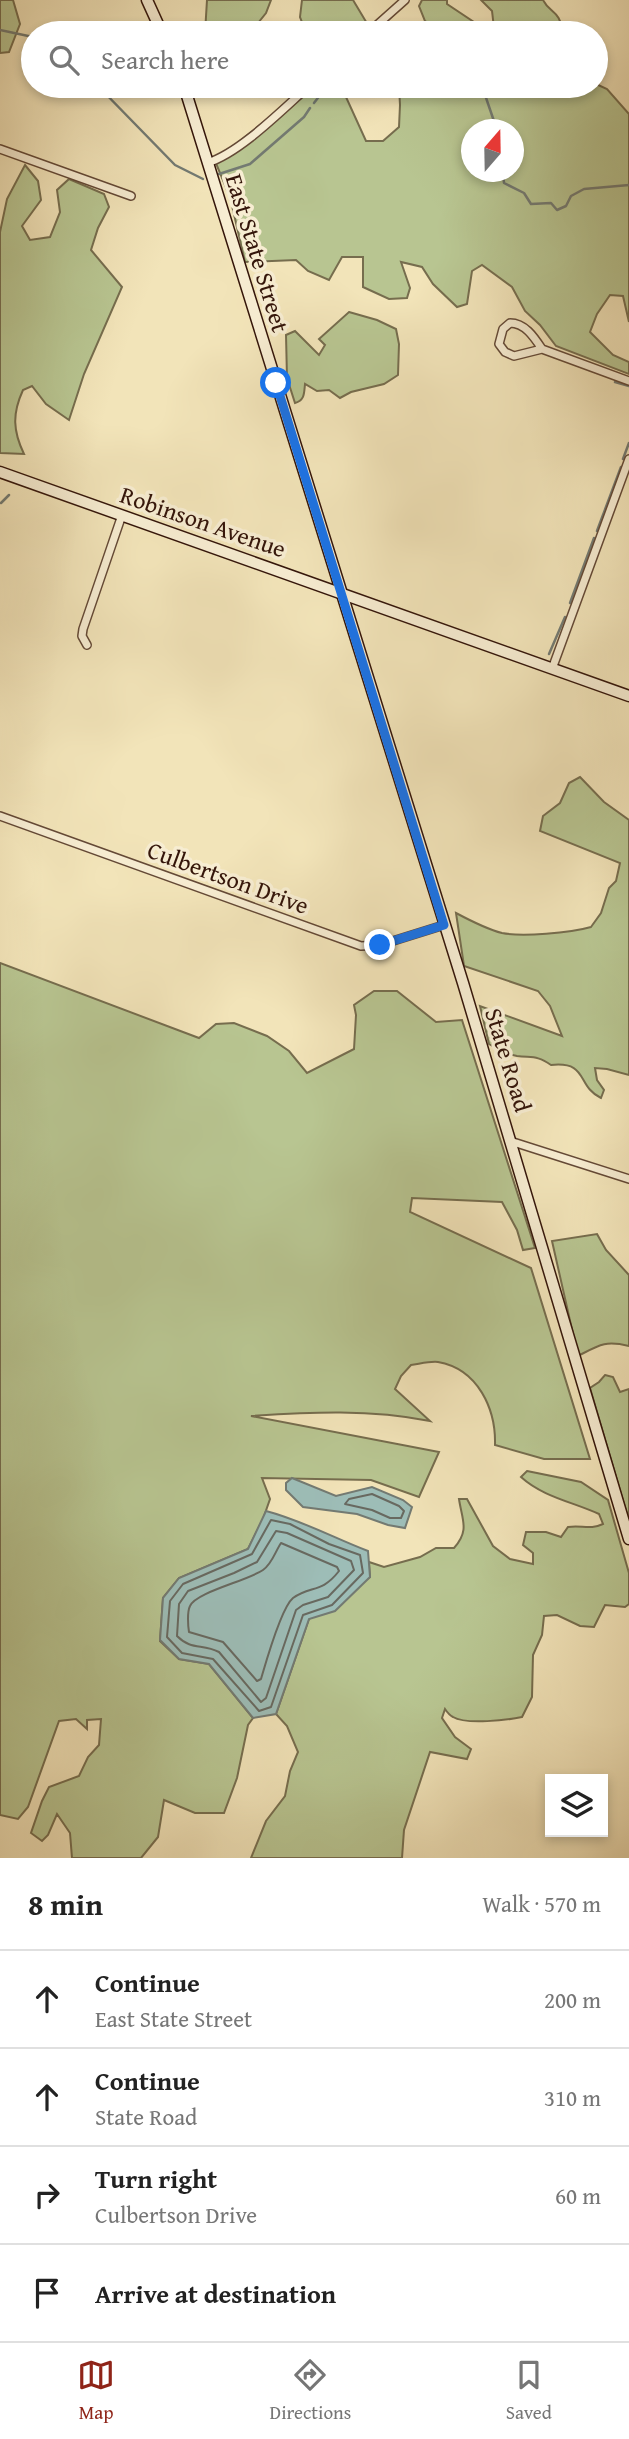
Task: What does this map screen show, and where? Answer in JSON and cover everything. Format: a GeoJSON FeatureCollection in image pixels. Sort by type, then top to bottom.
{"type":"FeatureCollection","features":[{"type":"Feature","properties":{"kind":"street"},"geometry":{"type":"LineString","coordinates":[[147,0],[157,21]]}},
{"type":"Feature","properties":{"kind":"street"},"geometry":{"type":"LineString","coordinates":[[381,21],[405,0]]}},
{"type":"Feature","properties":{"kind":"street","name":"East State Street"},"geometry":{"type":"LineString","coordinates":[[188,98],[342,593]]}},
{"type":"Feature","properties":{"kind":"street"},"geometry":{"type":"LineString","coordinates":[[207,163],[219,159],[254,134],[295,98]]}},
{"type":"Feature","properties":{"kind":"street"},"geometry":{"type":"LineString","coordinates":[[0,149],[131,196]]}},
{"type":"Feature","properties":{"kind":"street"},"geometry":{"type":"LineString","coordinates":[[542,349],[520,325],[510,323],[503,329],[499,344],[508,354],[514,356],[542,349],[629,381]]}},
{"type":"Feature","properties":{"kind":"street"},"geometry":{"type":"LineString","coordinates":[[552,669],[629,459]]}},
{"type":"Feature","properties":{"kind":"street","name":"Robinson Avenue"},"geometry":{"type":"LineString","coordinates":[[0,472],[629,696]]}},
{"type":"Feature","properties":{"kind":"street"},"geometry":{"type":"LineString","coordinates":[[87,645],[82,636],[83,629],[122,516]]}},
{"type":"Feature","properties":{"kind":"street","name":"State Road"},"geometry":{"type":"LineString","coordinates":[[342,593],[629,1539]]}},
{"type":"Feature","properties":{"kind":"street","name":"Culbertson Drive"},"geometry":{"type":"LineString","coordinates":[[0,816],[361,946],[380,945],[444,925]]}},
{"type":"Feature","properties":{"kind":"street"},"geometry":{"type":"LineString","coordinates":[[510,1141],[629,1179]]}},
{"type":"Feature","properties":{"kind":"green space"},"geometry":{"type":"Polygon","coordinates":[[[0,0],[13,0],[20,24],[9,52],[0,53],[0,0]]]}},
{"type":"Feature","properties":{"kind":"green space"},"geometry":{"type":"Polygon","coordinates":[[[207,0],[271,0],[260,21],[206,21],[207,0]]]}},
{"type":"Feature","properties":{"kind":"green space"},"geometry":{"type":"Polygon","coordinates":[[[302,0],[353,0],[366,21],[302,21],[302,0]]]}},
{"type":"Feature","properties":{"kind":"green space"},"geometry":{"type":"Polygon","coordinates":[[[422,0],[447,0],[447,4],[472,21],[425,21],[419,6],[422,0]]]}},
{"type":"Feature","properties":{"kind":"green space"},"geometry":{"type":"Polygon","coordinates":[[[481,0],[543,0],[560,20],[493,21],[492,11],[481,0]]]}},
{"type":"Feature","properties":{"kind":"green space"},"geometry":{"type":"Polygon","coordinates":[[[608,90],[629,114],[629,322],[623,296],[610,295],[597,314],[590,332],[613,355],[629,362],[629,374],[556,346],[525,311],[512,287],[482,265],[472,271],[467,304],[457,307],[433,284],[422,267],[401,262],[410,288],[407,298],[389,299],[363,287],[363,257],[342,257],[329,280],[308,271],[296,260],[245,262],[230,197],[215,161],[294,98],[346,98],[366,141],[383,141],[399,127],[400,98],[608,98],[608,90]]]}},
{"type":"Feature","properties":{"kind":"green space"},"geometry":{"type":"Polygon","coordinates":[[[25,165],[38,181],[41,200],[22,226],[30,240],[50,237],[60,212],[57,190],[69,179],[104,194],[109,207],[91,250],[122,287],[84,374],[69,420],[46,404],[32,386],[23,390],[15,422],[24,454],[0,453],[0,232],[7,199],[25,165]]]}},
{"type":"Feature","properties":{"kind":"green space"},"geometry":{"type":"Polygon","coordinates":[[[349,312],[396,329],[399,344],[398,375],[384,384],[351,392],[340,398],[329,390],[317,391],[305,384],[302,398],[295,403],[287,378],[286,335],[295,331],[319,355],[325,345],[319,339],[349,312]]]}},
{"type":"Feature","properties":{"kind":"green space"},"geometry":{"type":"Polygon","coordinates":[[[580,777],[604,802],[629,820],[629,1075],[595,1068],[597,1080],[604,1090],[601,1098],[593,1093],[571,1067],[551,1065],[538,1058],[513,1055],[489,1044],[480,1006],[562,1036],[550,1006],[538,991],[464,966],[456,913],[490,929],[511,934],[546,934],[591,927],[601,913],[609,888],[616,881],[620,863],[540,831],[543,816],[560,803],[569,783],[580,777]]]}},
{"type":"Feature","properties":{"kind":"green space"},"geometry":{"type":"Polygon","coordinates":[[[0,963],[199,1038],[216,1024],[234,1023],[267,1036],[289,1051],[307,1073],[354,1049],[354,1005],[374,991],[397,991],[436,1022],[462,1020],[535,1248],[523,1250],[517,1230],[502,1202],[412,1198],[410,1212],[531,1268],[590,1459],[544,1459],[495,1445],[492,1418],[482,1393],[464,1373],[438,1362],[411,1365],[401,1376],[395,1389],[430,1421],[363,1413],[251,1416],[439,1452],[419,1497],[371,1480],[262,1478],[270,1499],[248,1549],[179,1578],[163,1598],[160,1641],[179,1659],[209,1664],[253,1718],[248,1725],[237,1778],[224,1813],[195,1813],[164,1800],[158,1837],[141,1858],[72,1858],[70,1833],[57,1814],[48,1835],[42,1841],[31,1833],[49,1787],[79,1776],[88,1757],[99,1745],[101,1719],[87,1720],[87,1729],[76,1719],[59,1721],[28,1807],[18,1819],[0,1815],[0,963]]]}},
{"type":"Feature","properties":{"kind":"green space"},"geometry":{"type":"Polygon","coordinates":[[[597,1234],[606,1250],[629,1275],[629,1346],[614,1343],[602,1345],[578,1356],[552,1241],[597,1234]]]}},
{"type":"Feature","properties":{"kind":"green space"},"geometry":{"type":"Polygon","coordinates":[[[605,1375],[613,1377],[620,1392],[629,1389],[629,1521],[590,1388],[605,1375]]]}},
{"type":"Feature","properties":{"kind":"green space"},"geometry":{"type":"Polygon","coordinates":[[[527,1471],[581,1482],[608,1500],[629,1573],[629,1604],[625,1607],[605,1605],[594,1627],[580,1626],[557,1615],[544,1616],[542,1635],[533,1655],[532,1697],[522,1717],[467,1721],[453,1717],[445,1709],[442,1718],[455,1737],[471,1749],[467,1759],[430,1752],[404,1830],[402,1858],[251,1858],[266,1821],[285,1796],[290,1771],[298,1752],[287,1726],[276,1714],[309,1619],[370,1577],[369,1562],[384,1567],[420,1557],[436,1548],[454,1548],[463,1530],[459,1499],[467,1499],[493,1546],[510,1559],[533,1564],[533,1553],[523,1545],[526,1532],[546,1532],[561,1537],[568,1527],[594,1527],[603,1524],[599,1514],[530,1484],[521,1477],[527,1471]]]}},
{"type":"Feature","properties":{"kind":"water"},"geometry":{"type":"Polygon","coordinates":[[[292,1478],[336,1496],[372,1487],[403,1500],[412,1507],[405,1528],[357,1514],[303,1507],[286,1490],[286,1483],[292,1478]]]}},
{"type":"Feature","properties":{"kind":"water"},"geometry":{"type":"Polygon","coordinates":[[[266,1511],[305,1524],[368,1551],[370,1577],[335,1611],[309,1619],[276,1714],[253,1718],[209,1664],[179,1659],[160,1640],[163,1598],[179,1578],[248,1549],[266,1511]]]}},
{"type":"Feature","properties":{"kind":"waterway"},"geometry":{"type":"LineString","coordinates":[[0,30],[21,34]]}},
{"type":"Feature","properties":{"kind":"waterway"},"geometry":{"type":"LineString","coordinates":[[110,98],[175,165],[203,179]]}},
{"type":"Feature","properties":{"kind":"waterway"},"geometry":{"type":"LineString","coordinates":[[314,103],[318,98]]}},
{"type":"Feature","properties":{"kind":"waterway"},"geometry":{"type":"LineString","coordinates":[[486,98],[493,119]]}},
{"type":"Feature","properties":{"kind":"waterway"},"geometry":{"type":"LineString","coordinates":[[219,174],[250,164],[304,117],[310,108]]}},
{"type":"Feature","properties":{"kind":"waterway"},"geometry":{"type":"LineString","coordinates":[[504,182],[524,193],[531,204],[551,203],[557,210],[566,206],[571,196],[584,189],[629,185]]}},
{"type":"Feature","properties":{"kind":"waterway"},"geometry":{"type":"LineString","coordinates":[[615,382],[629,386]]}},
{"type":"Feature","properties":{"kind":"waterway"},"geometry":{"type":"LineString","coordinates":[[623,459],[629,443]]}},
{"type":"Feature","properties":{"kind":"waterway"},"geometry":{"type":"LineString","coordinates":[[597,531],[621,467]]}},
{"type":"Feature","properties":{"kind":"waterway"},"geometry":{"type":"LineString","coordinates":[[1,503],[9,495]]}},
{"type":"Feature","properties":{"kind":"waterway"},"geometry":{"type":"LineString","coordinates":[[570,603],[594,538]]}},
{"type":"Feature","properties":{"kind":"waterway"},"geometry":{"type":"LineString","coordinates":[[549,654],[565,617]]}},
{"type":"Feature","properties":{"kind":"route"},"geometry":{"type":"LineString","coordinates":[[276,383],[444,925],[380,945]]}}]}
